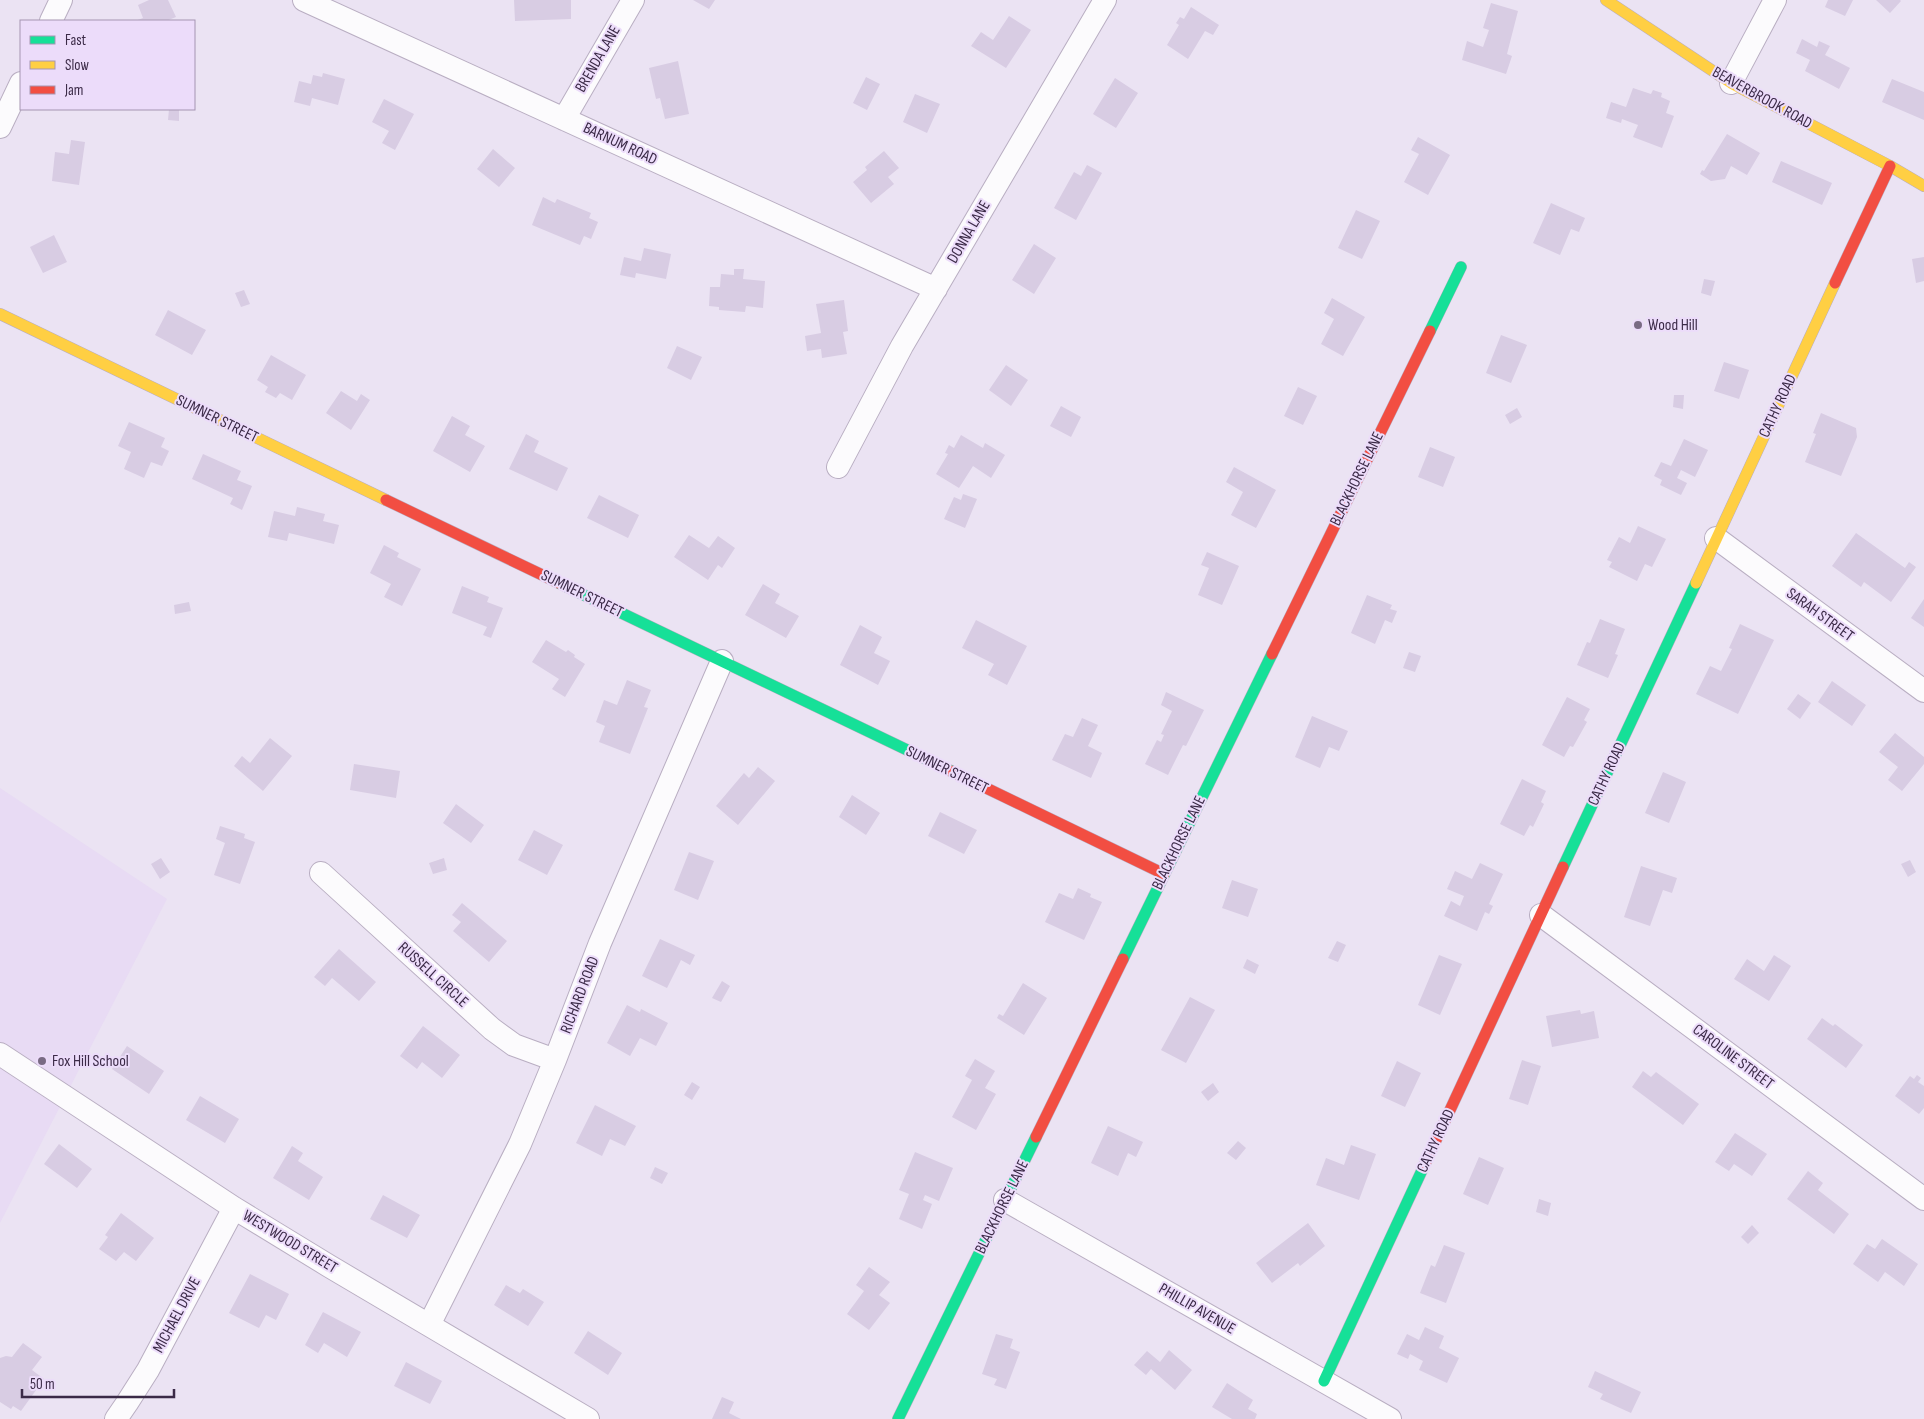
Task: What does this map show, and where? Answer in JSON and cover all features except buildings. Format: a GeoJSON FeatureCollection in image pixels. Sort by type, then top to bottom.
{"type":"FeatureCollection","features":[{"type":"Feature","properties":{"kind":"street"},"geometry":{"type":"LineString","coordinates":[[51,20],[61,0]]}},
{"type":"Feature","properties":{"kind":"street","name":"BARNUM ROAD"},"geometry":{"type":"LineString","coordinates":[[304,0],[936,289]]}},
{"type":"Feature","properties":{"kind":"street","name":"BRENDA LANE"},"geometry":{"type":"LineString","coordinates":[[564,119],[633,0]]}},
{"type":"Feature","properties":{"kind":"street","name":"DONNA LANE"},"geometry":{"type":"LineString","coordinates":[[838,467],[902,346],[1105,0]]}},
{"type":"Feature","properties":{"kind":"street","name":"BEAVERBROOK ROAD"},"geometry":{"type":"LineString","coordinates":[[1606,0],[1731,83],[1890,166],[1924,186]]}},
{"type":"Feature","properties":{"kind":"street"},"geometry":{"type":"LineString","coordinates":[[1731,83],[1775,0]]}},
{"type":"Feature","properties":{"kind":"street"},"geometry":{"type":"LineString","coordinates":[[0,127],[20,85]]}},
{"type":"Feature","properties":{"kind":"street","name":"CATHY ROAD"},"geometry":{"type":"LineString","coordinates":[[1324,1381],[1890,166]]}},
{"type":"Feature","properties":{"kind":"street","name":"BLACKHORSE LANE"},"geometry":{"type":"LineString","coordinates":[[898,1419],[1461,267]]}},
{"type":"Feature","properties":{"kind":"street","name":"SUMNER STREET"},"geometry":{"type":"LineString","coordinates":[[0,314],[1164,874]]}},
{"type":"Feature","properties":{"kind":"street","name":"SARAH STREET"},"geometry":{"type":"LineString","coordinates":[[1716,538],[1924,691]]}},
{"type":"Feature","properties":{"kind":"street","name":"RICHARD ROAD"},"geometry":{"type":"LineString","coordinates":[[429,1325],[512,1161],[555,1060],[600,943],[722,662]]}},
{"type":"Feature","properties":{"kind":"street","name":"RUSSELL CIRCLE"},"geometry":{"type":"LineString","coordinates":[[321,873],[492,1029],[514,1045],[555,1060]]}},
{"type":"Feature","properties":{"kind":"street","name":"CAROLINE STREET"},"geometry":{"type":"LineString","coordinates":[[1541,915],[1924,1199]]}},
{"type":"Feature","properties":{"kind":"street","name":"WESTWOOD STREET"},"geometry":{"type":"LineString","coordinates":[[0,1054],[234,1208],[588,1419]]}},
{"type":"Feature","properties":{"kind":"street","name":"PHILLIP AVENUE"},"geometry":{"type":"LineString","coordinates":[[1005,1200],[1390,1419]]}},
{"type":"Feature","properties":{"kind":"street","name":"MICHAEL DRIVE"},"geometry":{"type":"LineString","coordinates":[[116,1419],[148,1370],[234,1208]]}},
{"type":"Feature","properties":{"kind":"shaded area","name":"Fox Hill School"},"geometry":{"type":"Polygon","coordinates":[[[0,788],[167,899],[0,1223],[0,788]]]}},
{"type":"Feature","properties":{"kind":"traffic: fast"},"geometry":{"type":"LineString","coordinates":[[1430,331],[1461,267]]}},
{"type":"Feature","properties":{"kind":"traffic: fast"},"geometry":{"type":"LineString","coordinates":[[559,583],[951,771]]}},
{"type":"Feature","properties":{"kind":"traffic: fast"},"geometry":{"type":"LineString","coordinates":[[1563,867],[1696,583]]}},
{"type":"Feature","properties":{"kind":"traffic: fast"},"geometry":{"type":"LineString","coordinates":[[1123,959],[1272,654]]}},
{"type":"Feature","properties":{"kind":"traffic: fast"},"geometry":{"type":"LineString","coordinates":[[898,1419],[1036,1137]]}},
{"type":"Feature","properties":{"kind":"traffic: fast"},"geometry":{"type":"LineString","coordinates":[[1324,1381],[1424,1166]]}},
{"type":"Feature","properties":{"kind":"traffic: slow"},"geometry":{"type":"LineString","coordinates":[[1606,0],[1731,83],[1890,166],[1924,186]]}},
{"type":"Feature","properties":{"kind":"traffic: slow"},"geometry":{"type":"LineString","coordinates":[[1696,583],[1835,283]]}},
{"type":"Feature","properties":{"kind":"traffic: slow"},"geometry":{"type":"LineString","coordinates":[[0,314],[386,500]]}},
{"type":"Feature","properties":{"kind":"traffic: jam"},"geometry":{"type":"LineString","coordinates":[[1835,283],[1890,166]]}},
{"type":"Feature","properties":{"kind":"traffic: jam"},"geometry":{"type":"LineString","coordinates":[[1272,654],[1430,331]]}},
{"type":"Feature","properties":{"kind":"traffic: jam"},"geometry":{"type":"LineString","coordinates":[[386,500],[559,583]]}},
{"type":"Feature","properties":{"kind":"traffic: jam"},"geometry":{"type":"LineString","coordinates":[[951,771],[1164,874]]}},
{"type":"Feature","properties":{"kind":"traffic: jam"},"geometry":{"type":"LineString","coordinates":[[1424,1166],[1563,867]]}},
{"type":"Feature","properties":{"kind":"traffic: jam"},"geometry":{"type":"LineString","coordinates":[[1036,1137],[1123,959]]}},
{"type":"Feature","properties":{"kind":"place","name":"Wood Hill"},"geometry":{"type":"Point","coordinates":[1638,325]}},
{"type":"Feature","properties":{"kind":"place","name":"Fox Hill School"},"geometry":{"type":"Point","coordinates":[42,1061]}}]}
